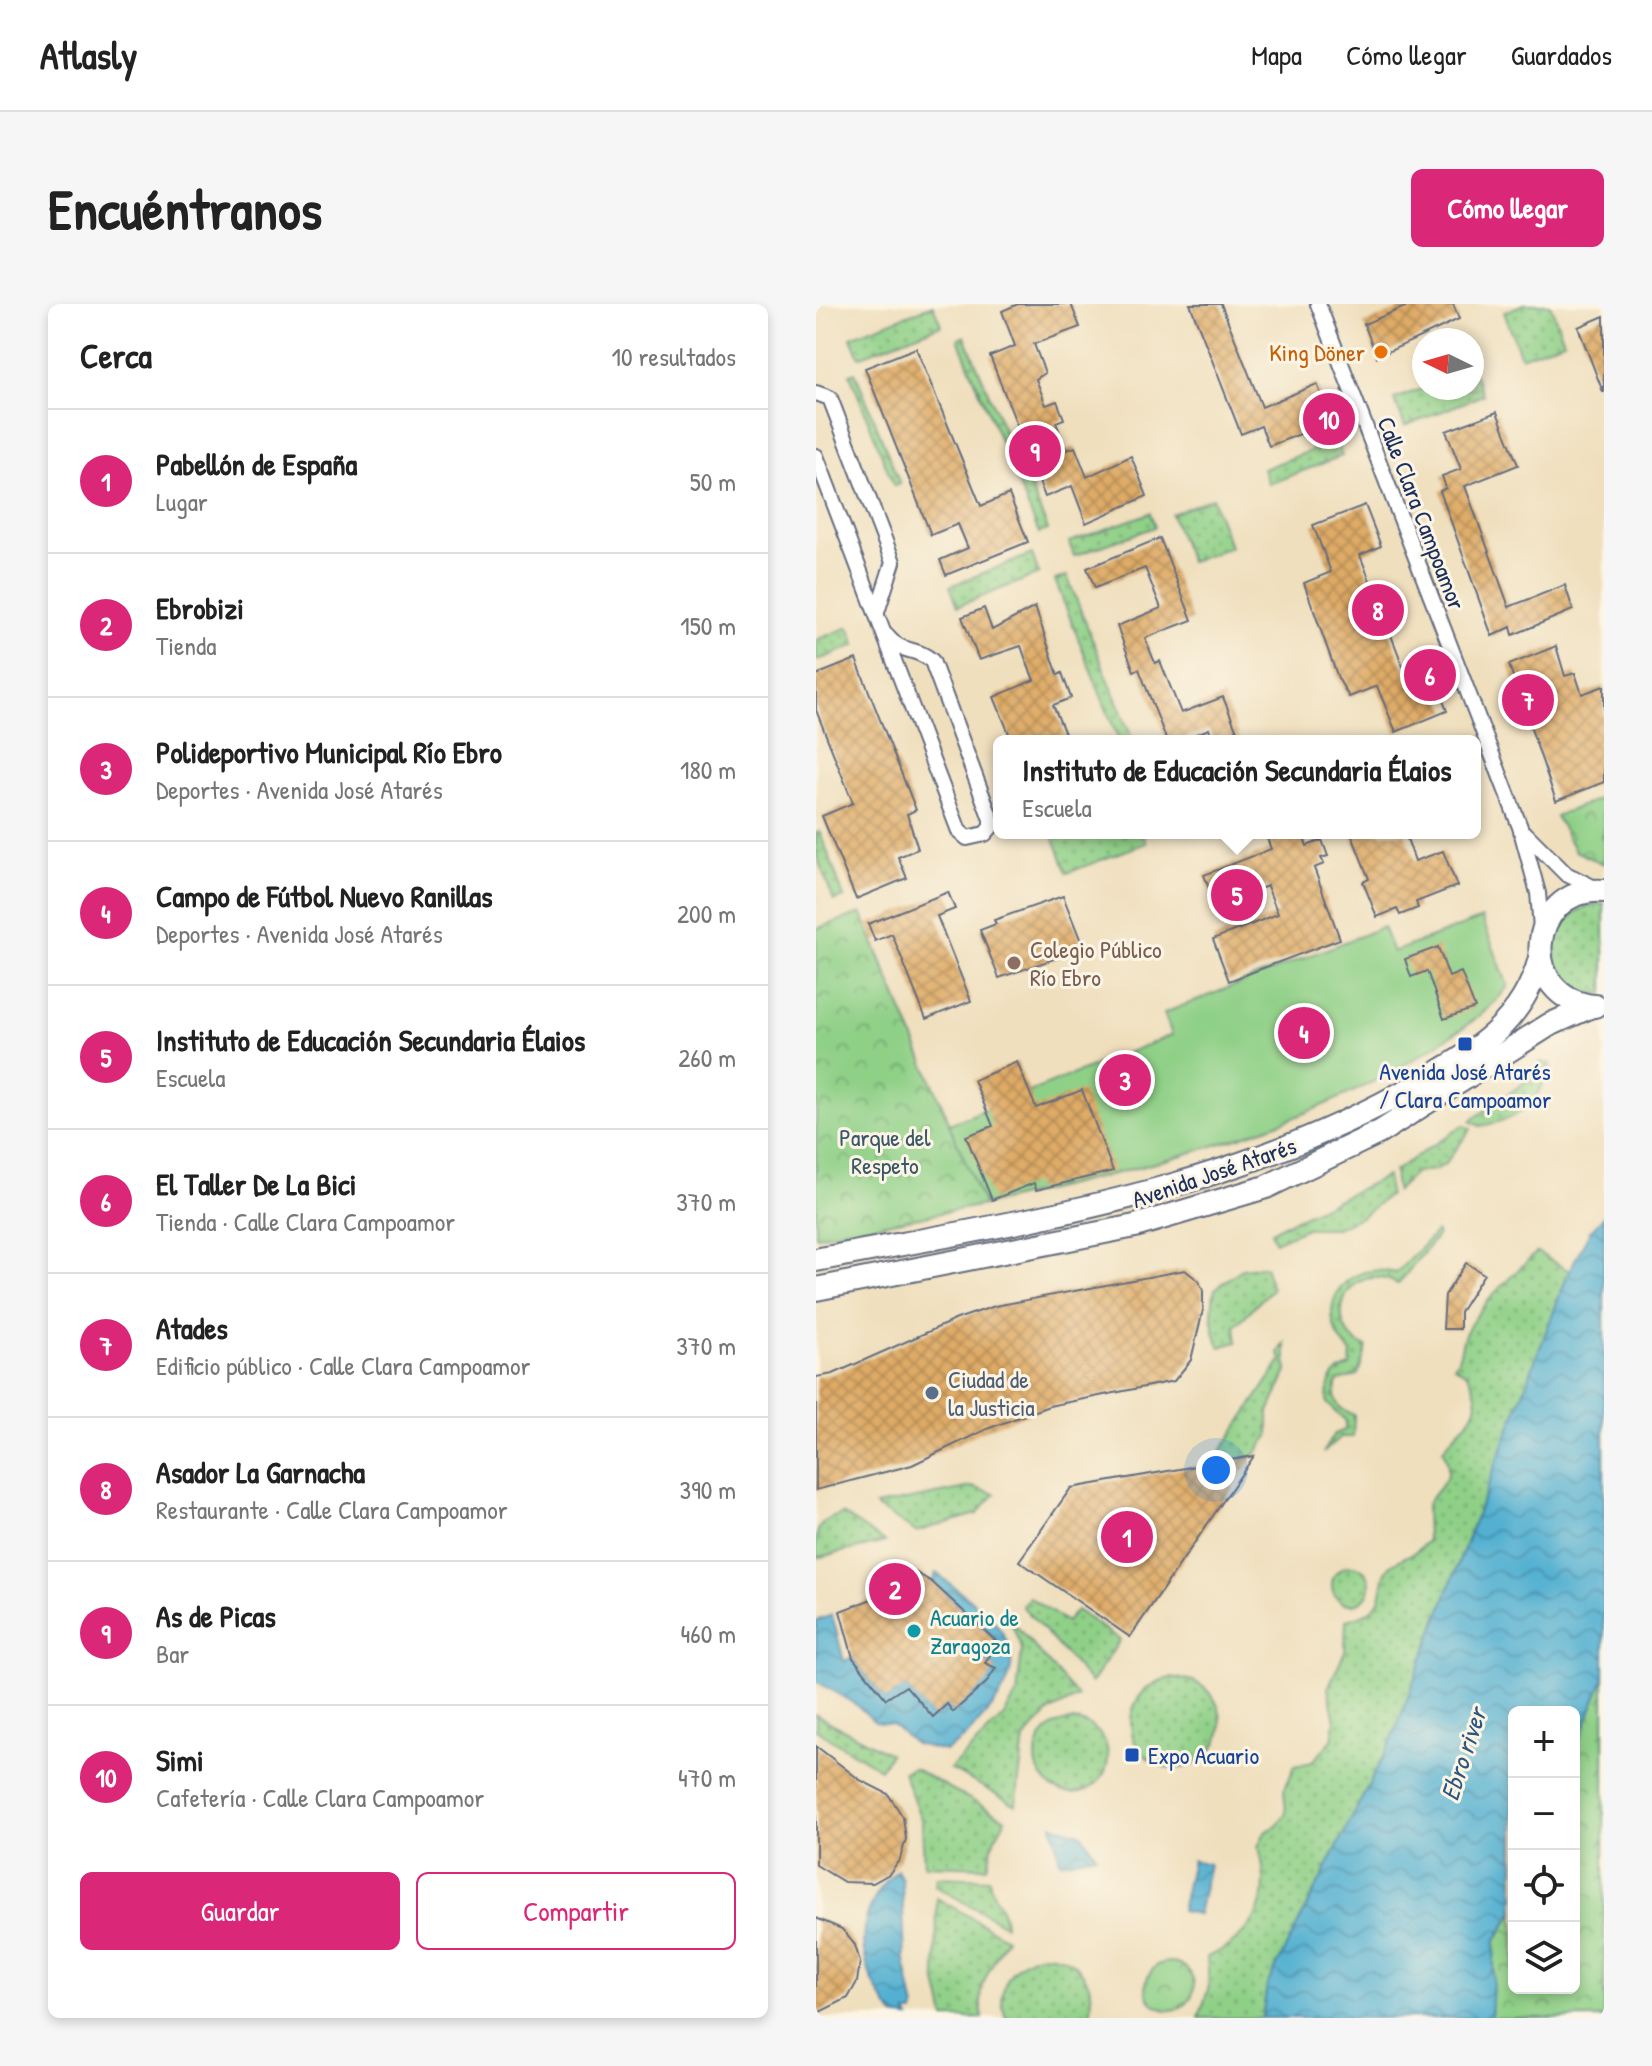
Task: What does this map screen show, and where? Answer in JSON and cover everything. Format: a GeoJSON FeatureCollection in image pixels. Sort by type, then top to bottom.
{"type":"FeatureCollection","features":[{"type":"Feature","properties":{"kind":"main road"},"geometry":{"type":"LineString","coordinates":[[1542,932],[1554,910],[1564,901],[1576,895],[1603,891]]}},
{"type":"Feature","properties":{"kind":"main road","name":"Avenida José Atarés"},"geometry":{"type":"LineString","coordinates":[[816,1260],[1156,1193],[1286,1149],[1399,1095],[1470,1052],[1522,1005],[1532,987],[1540,958],[1542,932]]}},
{"type":"Feature","properties":{"kind":"main road"},"geometry":{"type":"LineString","coordinates":[[1540,958],[1546,976],[1558,991],[1573,1001],[1598,1006]]}},
{"type":"Feature","properties":{"kind":"main road","name":"Avenida José Atarés"},"geometry":{"type":"LineString","coordinates":[[816,1289],[1120,1230],[1266,1187],[1380,1132],[1549,1025],[1598,1006]]}},
{"type":"Feature","properties":{"kind":"street","name":"Calle Clara Campoamor"},"geometry":{"type":"LineString","coordinates":[[1318,304],[1520,827],[1537,885],[1542,932]]}},
{"type":"Feature","properties":{"kind":"street"},"geometry":{"type":"LineString","coordinates":[[816,393],[830,398],[893,562],[892,574],[887,580],[877,612]]}},
{"type":"Feature","properties":{"kind":"street"},"geometry":{"type":"LineString","coordinates":[[816,456],[959,831],[967,838],[985,834],[991,827],[991,819],[932,661],[916,652],[894,646],[886,635]]}},
{"type":"Feature","properties":{"kind":"street"},"geometry":{"type":"LineString","coordinates":[[862,578],[874,584],[887,580]]}},
{"type":"Feature","properties":{"kind":"street"},"geometry":{"type":"LineString","coordinates":[[899,672],[906,655],[916,652]]}},
{"type":"Feature","properties":{"kind":"street","name":"Calle Clara Campoamor"},"geometry":{"type":"LineString","coordinates":[[1520,827],[1566,874],[1603,891]]}},
{"type":"Feature","properties":{"kind":"green space"},"geometry":{"type":"Polygon","coordinates":[[[1524,304],[1550,304],[1564,341],[1521,357],[1504,312],[1524,304]]]}},
{"type":"Feature","properties":{"kind":"green space"},"geometry":{"type":"Polygon","coordinates":[[[933,305],[941,325],[859,357],[851,337],[933,305]]]}},
{"type":"Feature","properties":{"kind":"green space"},"geometry":{"type":"Polygon","coordinates":[[[965,336],[1009,443],[1002,445],[958,339],[965,336]]]}},
{"type":"Feature","properties":{"kind":"green space"},"geometry":{"type":"Polygon","coordinates":[[[855,372],[900,484],[894,486],[850,374],[855,372]]]}},
{"type":"Feature","properties":{"kind":"green space"},"geometry":{"type":"Polygon","coordinates":[[[1412,392],[1412,400],[1470,400],[1405,426],[1394,399],[1412,392]]]}},
{"type":"Feature","properties":{"kind":"green space"},"geometry":{"type":"Polygon","coordinates":[[[1336,441],[1342,456],[1269,484],[1263,469],[1336,441]]]}},
{"type":"Feature","properties":{"kind":"green space"},"geometry":{"type":"Polygon","coordinates":[[[1020,462],[1048,530],[1039,533],[1011,467],[1020,462]]]}},
{"type":"Feature","properties":{"kind":"green space"},"geometry":{"type":"Polygon","coordinates":[[[1212,498],[1230,547],[1190,562],[1171,514],[1212,498]]]}},
{"type":"Feature","properties":{"kind":"green space"},"geometry":{"type":"Polygon","coordinates":[[[1150,513],[1155,527],[1074,556],[1069,542],[1150,513]]]}},
{"type":"Feature","properties":{"kind":"green space"},"geometry":{"type":"Polygon","coordinates":[[[1032,554],[1039,574],[958,606],[950,586],[1032,554]]]}},
{"type":"Feature","properties":{"kind":"green space"},"geometry":{"type":"Polygon","coordinates":[[[1067,576],[1131,735],[1117,735],[1055,580],[1067,576]]]}},
{"type":"Feature","properties":{"kind":"green space"},"geometry":{"type":"Polygon","coordinates":[[[849,627],[856,645],[816,661],[816,640],[849,627]]]}},
{"type":"Feature","properties":{"kind":"green space"},"geometry":{"type":"Polygon","coordinates":[[[1604,797],[1604,864],[1575,851],[1556,816],[1604,797]]]}},
{"type":"Feature","properties":{"kind":"green space"},"geometry":{"type":"Polygon","coordinates":[[[820,832],[844,897],[834,901],[816,854],[816,833],[820,832]]]}},
{"type":"Feature","properties":{"kind":"green space"},"geometry":{"type":"Polygon","coordinates":[[[1054,839],[1144,839],[1146,843],[1067,873],[1054,839]]]}},
{"type":"Feature","properties":{"kind":"green space"},"geometry":{"type":"Polygon","coordinates":[[[1595,904],[1604,904],[1604,993],[1584,992],[1570,984],[1560,971],[1555,956],[1556,940],[1563,925],[1576,912],[1595,904]]]}},
{"type":"Feature","properties":{"kind":"green space","name":"Parque del Respeto"},"geometry":{"type":"Polygon","coordinates":[[[861,913],[984,1205],[816,1236],[816,929],[861,913]]]}},
{"type":"Feature","properties":{"kind":"green space"},"geometry":{"type":"Polygon","coordinates":[[[1482,918],[1508,986],[1494,1003],[1470,1022],[1392,1072],[1280,1123],[1222,1143],[1103,1177],[984,1205],[949,1124],[1172,1035],[1164,1013],[1383,927],[1393,952],[1482,918]]]}},
{"type":"Feature","properties":{"kind":"green space"},"geometry":{"type":"Polygon","coordinates":[[[1541,1062],[1551,1064],[1540,1089],[1526,1107],[1494,1123],[1480,1126],[1470,1121],[1535,1075],[1541,1062]]]}},
{"type":"Feature","properties":{"kind":"green space"},"geometry":{"type":"Polygon","coordinates":[[[1464,1125],[1471,1129],[1445,1164],[1435,1170],[1416,1172],[1396,1191],[1394,1171],[1464,1125]]]}},
{"type":"Feature","properties":{"kind":"green space"},"geometry":{"type":"Polygon","coordinates":[[[1387,1176],[1389,1195],[1361,1217],[1336,1228],[1306,1228],[1275,1242],[1271,1231],[1387,1176]]]}},
{"type":"Feature","properties":{"kind":"green space"},"geometry":{"type":"Polygon","coordinates":[[[1436,1232],[1438,1235],[1398,1284],[1379,1278],[1364,1280],[1352,1287],[1345,1299],[1342,1312],[1344,1326],[1352,1338],[1367,1347],[1358,1375],[1338,1381],[1335,1393],[1339,1406],[1354,1415],[1353,1437],[1341,1437],[1323,1453],[1334,1434],[1345,1430],[1346,1421],[1327,1403],[1334,1375],[1350,1366],[1351,1352],[1339,1337],[1333,1322],[1333,1306],[1338,1293],[1347,1281],[1360,1274],[1377,1271],[1396,1273],[1436,1232]]]}},
{"type":"Feature","properties":{"kind":"green space"},"geometry":{"type":"Polygon","coordinates":[[[1537,1252],[1569,1271],[1392,1739],[1267,1985],[1262,2018],[1199,2018],[1209,1986],[1207,1957],[1238,1939],[1257,1914],[1264,1883],[1258,1847],[1265,1832],[1277,1826],[1286,1813],[1284,1790],[1295,1766],[1312,1762],[1332,1740],[1335,1721],[1328,1688],[1345,1651],[1346,1620],[1373,1608],[1379,1600],[1389,1568],[1427,1541],[1426,1506],[1447,1475],[1443,1450],[1471,1417],[1477,1400],[1468,1375],[1454,1366],[1466,1332],[1489,1299],[1537,1252]]]}},
{"type":"Feature","properties":{"kind":"green space"},"geometry":{"type":"Polygon","coordinates":[[[1265,1266],[1272,1289],[1235,1326],[1237,1342],[1220,1347],[1212,1318],[1215,1289],[1242,1269],[1265,1266]]]}},
{"type":"Feature","properties":{"kind":"green space"},"geometry":{"type":"Polygon","coordinates":[[[1285,1343],[1287,1371],[1269,1412],[1269,1436],[1254,1456],[1213,1463],[1282,1360],[1279,1352],[1285,1343]]]}},
{"type":"Feature","properties":{"kind":"green space"},"geometry":{"type":"Polygon","coordinates":[[[972,1487],[995,1494],[977,1514],[916,1532],[875,1506],[972,1487]]]}},
{"type":"Feature","properties":{"kind":"green space"},"geometry":{"type":"Polygon","coordinates":[[[843,1514],[885,1542],[816,1558],[819,1528],[827,1520],[843,1514]]]}},
{"type":"Feature","properties":{"kind":"green space"},"geometry":{"type":"Polygon","coordinates":[[[1351,1566],[1364,1572],[1370,1585],[1364,1598],[1351,1604],[1338,1598],[1332,1585],[1338,1572],[1351,1566]]]}},
{"type":"Feature","properties":{"kind":"green space"},"geometry":{"type":"Polygon","coordinates":[[[1029,1597],[1066,1622],[1076,1610],[1120,1640],[1091,1683],[1022,1606],[1029,1597]]]}},
{"type":"Feature","properties":{"kind":"green space"},"geometry":{"type":"Polygon","coordinates":[[[1009,1618],[1078,1697],[1049,1712],[1024,1739],[1016,1805],[950,1769],[1003,1717],[1017,1694],[1022,1649],[1009,1618]]]}},
{"type":"Feature","properties":{"kind":"green space"},"geometry":{"type":"Polygon","coordinates":[[[1176,1678],[1193,1681],[1208,1691],[1218,1706],[1221,1723],[1218,1740],[1208,1755],[1193,1765],[1176,1768],[1159,1765],[1144,1755],[1134,1740],[1131,1723],[1134,1706],[1144,1691],[1159,1681],[1176,1678]]]}},
{"type":"Feature","properties":{"kind":"green space"},"geometry":{"type":"Polygon","coordinates":[[[1604,1678],[1604,2018],[1491,2018],[1495,1940],[1508,1921],[1508,1994],[1580,1994],[1580,1739],[1604,1678]]]}},
{"type":"Feature","properties":{"kind":"green space"},"geometry":{"type":"Polygon","coordinates":[[[816,1715],[890,1754],[880,1769],[816,1730],[816,1715]]]}},
{"type":"Feature","properties":{"kind":"green space"},"geometry":{"type":"Polygon","coordinates":[[[1072,1721],[1098,1731],[1108,1757],[1098,1783],[1072,1793],[1046,1783],[1036,1757],[1046,1731],[1072,1721]]]}},
{"type":"Feature","properties":{"kind":"green space"},"geometry":{"type":"Polygon","coordinates":[[[913,1768],[1006,1819],[994,1840],[987,1867],[924,1865],[922,1822],[903,1772],[913,1768]]]}},
{"type":"Feature","properties":{"kind":"green space"},"geometry":{"type":"Polygon","coordinates":[[[936,1877],[989,1879],[1005,1925],[935,1886],[936,1877]]]}},
{"type":"Feature","properties":{"kind":"green space"},"geometry":{"type":"Polygon","coordinates":[[[937,1898],[1006,1938],[983,1984],[982,2018],[945,2018],[936,1978],[937,1898]]]}},
{"type":"Feature","properties":{"kind":"green space"},"geometry":{"type":"Polygon","coordinates":[[[1044,1954],[1067,1960],[1083,1974],[1091,1994],[1089,2018],[1006,2018],[1003,1996],[1009,1977],[1023,1962],[1044,1954]]]}},
{"type":"Feature","properties":{"kind":"green space"},"geometry":{"type":"Polygon","coordinates":[[[1170,1962],[1187,1969],[1194,1986],[1187,2003],[1170,2010],[1153,2003],[1146,1986],[1153,1969],[1170,1962]]]}},
{"type":"Feature","properties":{"kind":"water","name":"Ebro river"},"geometry":{"type":"Polygon","coordinates":[[[1604,1216],[1604,1678],[1580,1739],[1580,1706],[1508,1706],[1508,1921],[1495,1941],[1491,2018],[1262,2018],[1267,1985],[1392,1739],[1569,1271],[1590,1231],[1604,1216]]]}},
{"type":"Feature","properties":{"kind":"water"},"geometry":{"type":"Polygon","coordinates":[[[936,1573],[990,1617],[1003,1633],[1010,1651],[1011,1670],[1003,1691],[986,1714],[945,1751],[915,1744],[891,1724],[875,1722],[858,1706],[816,1681],[816,1621],[832,1615],[844,1661],[853,1658],[886,1699],[906,1686],[934,1717],[947,1704],[954,1712],[995,1668],[985,1663],[998,1643],[932,1582],[936,1573]]]}},
{"type":"Feature","properties":{"kind":"water"},"geometry":{"type":"Polygon","coordinates":[[[1052,1825],[1081,1833],[1096,1855],[1060,1862],[1052,1825]]]}},
{"type":"Feature","properties":{"kind":"water"},"geometry":{"type":"Polygon","coordinates":[[[1192,1860],[1209,1864],[1198,1914],[1181,1911],[1192,1860]]]}},
{"type":"Feature","properties":{"kind":"water"},"geometry":{"type":"Polygon","coordinates":[[[897,1870],[902,1879],[905,1961],[915,2009],[914,2013],[907,2013],[910,2018],[894,2016],[881,1997],[866,1960],[863,1942],[871,1906],[897,1870]]]}},
{"type":"Feature","properties":{"kind":"building"},"geometry":{"type":"Polygon","coordinates":[[[1018,304],[1071,304],[1080,327],[1034,344],[1045,373],[1036,379],[1046,405],[1057,401],[1064,419],[1056,422],[1064,446],[1067,450],[1075,447],[1087,477],[1131,456],[1147,496],[1086,523],[1072,486],[1045,497],[990,356],[1015,346],[1002,311],[1018,304]]]}},
{"type":"Feature","properties":{"kind":"building"},"geometry":{"type":"Polygon","coordinates":[[[1190,304],[1221,304],[1262,407],[1317,384],[1332,422],[1269,446],[1261,426],[1241,434],[1190,304]]]}},
{"type":"Feature","properties":{"kind":"building"},"geometry":{"type":"Polygon","coordinates":[[[1412,304],[1453,304],[1459,319],[1440,328],[1412,328],[1412,341],[1377,357],[1364,324],[1412,304]]]}},
{"type":"Feature","properties":{"kind":"building"},"geometry":{"type":"Polygon","coordinates":[[[1604,316],[1604,392],[1603,392],[1578,327],[1604,316]]]}},
{"type":"Feature","properties":{"kind":"building"},"geometry":{"type":"Polygon","coordinates":[[[916,348],[981,506],[1009,494],[1028,542],[946,575],[940,560],[968,548],[958,524],[931,535],[865,368],[916,348]]]}},
{"type":"Feature","properties":{"kind":"building"},"geometry":{"type":"Polygon","coordinates":[[[1497,412],[1518,465],[1465,486],[1509,607],[1565,585],[1573,610],[1513,635],[1511,627],[1492,636],[1440,491],[1446,488],[1442,476],[1461,469],[1446,431],[1497,412]]]}},
{"type":"Feature","properties":{"kind":"building"},"geometry":{"type":"Polygon","coordinates":[[[1365,505],[1381,546],[1360,555],[1408,679],[1431,670],[1447,711],[1396,732],[1377,686],[1349,697],[1338,678],[1304,583],[1331,572],[1313,525],[1365,505]]]}},
{"type":"Feature","properties":{"kind":"building"},"geometry":{"type":"Polygon","coordinates":[[[1160,538],[1192,620],[1145,638],[1155,663],[1160,661],[1181,713],[1223,697],[1239,735],[1212,735],[1209,729],[1194,735],[1165,735],[1139,669],[1134,671],[1117,626],[1161,608],[1145,568],[1095,588],[1087,568],[1160,538]]]}},
{"type":"Feature","properties":{"kind":"building"},"geometry":{"type":"Polygon","coordinates":[[[1035,607],[1058,675],[1062,673],[1071,698],[1053,705],[1066,735],[1010,735],[994,697],[1034,680],[1021,646],[979,660],[962,617],[984,608],[992,630],[1035,607]]]}},
{"type":"Feature","properties":{"kind":"building"},"geometry":{"type":"Polygon","coordinates":[[[1556,646],[1565,676],[1575,673],[1582,694],[1604,686],[1604,782],[1556,801],[1509,665],[1556,646]]]}},
{"type":"Feature","properties":{"kind":"building"},"geometry":{"type":"Polygon","coordinates":[[[856,659],[916,810],[907,814],[918,849],[898,857],[907,878],[856,899],[822,816],[853,803],[816,710],[816,675],[856,659]]]}},
{"type":"Feature","properties":{"kind":"building"},"geometry":{"type":"Polygon","coordinates":[[[1267,839],[1304,839],[1307,846],[1322,840],[1328,856],[1321,858],[1324,864],[1314,868],[1340,939],[1229,981],[1213,939],[1278,914],[1267,886],[1216,906],[1204,875],[1271,849],[1267,839]]]}},
{"type":"Feature","properties":{"kind":"building"},"geometry":{"type":"Polygon","coordinates":[[[1353,839],[1407,839],[1415,861],[1443,851],[1457,886],[1416,902],[1418,908],[1400,915],[1397,909],[1377,917],[1363,882],[1369,879],[1353,839]]]}},
{"type":"Feature","properties":{"kind":"building"},"geometry":{"type":"Polygon","coordinates":[[[948,892],[955,909],[937,916],[971,1001],[926,1019],[892,934],[875,941],[868,924],[948,892]]]}},
{"type":"Feature","properties":{"kind":"building"},"geometry":{"type":"Polygon","coordinates":[[[1063,896],[1082,944],[1066,950],[1068,954],[999,978],[980,930],[996,924],[994,920],[1063,896]]]}},
{"type":"Feature","properties":{"kind":"building"},"geometry":{"type":"Polygon","coordinates":[[[1438,947],[1449,977],[1461,972],[1475,1008],[1444,1019],[1427,971],[1411,977],[1405,959],[1438,947]]]}},
{"type":"Feature","properties":{"kind":"building"},"geometry":{"type":"Polygon","coordinates":[[[1017,1062],[1036,1108],[1082,1090],[1113,1171],[1036,1190],[1034,1183],[992,1200],[966,1136],[993,1126],[974,1080],[1017,1062]]]}},
{"type":"Feature","properties":{"kind":"building"},"geometry":{"type":"Polygon","coordinates":[[[1466,1263],[1484,1274],[1460,1312],[1460,1329],[1443,1329],[1445,1295],[1466,1263]]]}},
{"type":"Feature","properties":{"kind":"building"},"geometry":{"type":"Polygon","coordinates":[[[1185,1270],[1199,1281],[1203,1291],[1203,1310],[1191,1360],[1174,1381],[1049,1406],[987,1429],[912,1465],[816,1490],[816,1377],[833,1374],[957,1319],[995,1306],[1185,1270]]]}},
{"type":"Feature","properties":{"kind":"building"},"geometry":{"type":"Polygon","coordinates":[[[1254,1456],[1130,1637],[1019,1561],[1071,1488],[1254,1456]]]}},
{"type":"Feature","properties":{"kind":"building","name":"Acuario de Zaragoza"},"geometry":{"type":"Polygon","coordinates":[[[908,1568],[932,1582],[998,1643],[985,1663],[996,1668],[986,1683],[953,1712],[947,1704],[933,1717],[906,1686],[886,1699],[853,1658],[840,1611],[880,1596],[873,1575],[908,1568]]]}},
{"type":"Feature","properties":{"kind":"building"},"geometry":{"type":"Polygon","coordinates":[[[816,1746],[860,1780],[888,1794],[903,1817],[906,1839],[900,1859],[889,1874],[873,1883],[844,1882],[816,1865],[816,1746]]]}},
{"type":"Feature","properties":{"kind":"building"},"geometry":{"type":"Polygon","coordinates":[[[816,1918],[842,1929],[855,1945],[860,1962],[857,1982],[848,1998],[816,2014],[816,1918]]]}},
{"type":"Feature","properties":{"kind":"place","name":"King Döner"},"geometry":{"type":"Point","coordinates":[1381,352]}},
{"type":"Feature","properties":{"kind":"place","name":"Simi"},"geometry":{"type":"Point","coordinates":[1329,419]}},
{"type":"Feature","properties":{"kind":"place","name":"As de Picas"},"geometry":{"type":"Point","coordinates":[1035,451]}},
{"type":"Feature","properties":{"kind":"place","name":"Asador La Garnacha"},"geometry":{"type":"Point","coordinates":[1378,610]}},
{"type":"Feature","properties":{"kind":"place","name":"El Taller De La Bici"},"geometry":{"type":"Point","coordinates":[1430,675]}},
{"type":"Feature","properties":{"kind":"place","name":"Atades"},"geometry":{"type":"Point","coordinates":[1528,700]}},
{"type":"Feature","properties":{"kind":"place","name":"Instituto de Educación Secundaria Élaios"},"geometry":{"type":"Point","coordinates":[1237,895]}},
{"type":"Feature","properties":{"kind":"place","name":"Colegio Público Río Ebro"},"geometry":{"type":"Point","coordinates":[1014,963]}},
{"type":"Feature","properties":{"kind":"place","name":"Campo de Fútbol Nuevo Ranillas"},"geometry":{"type":"Point","coordinates":[1304,1033]}},
{"type":"Feature","properties":{"kind":"place","name":"Avenida José Atarés / Clara Campoamor"},"geometry":{"type":"Point","coordinates":[1465,1044]}},
{"type":"Feature","properties":{"kind":"place","name":"Polideportivo Municipal Río Ebro"},"geometry":{"type":"Point","coordinates":[1125,1080]}},
{"type":"Feature","properties":{"kind":"place","name":"Ciudad de la Justicia"},"geometry":{"type":"Point","coordinates":[932,1393]}},
{"type":"Feature","properties":{"kind":"place","name":"Pabellón de España"},"geometry":{"type":"Point","coordinates":[1127,1537]}},
{"type":"Feature","properties":{"kind":"place","name":"Ebrobizi"},"geometry":{"type":"Point","coordinates":[895,1589]}},
{"type":"Feature","properties":{"kind":"place","name":"Acuario de Zaragoza"},"geometry":{"type":"Point","coordinates":[914,1631]}},
{"type":"Feature","properties":{"kind":"place","name":"Expo Acuario"},"geometry":{"type":"Point","coordinates":[1132,1755]}}]}
